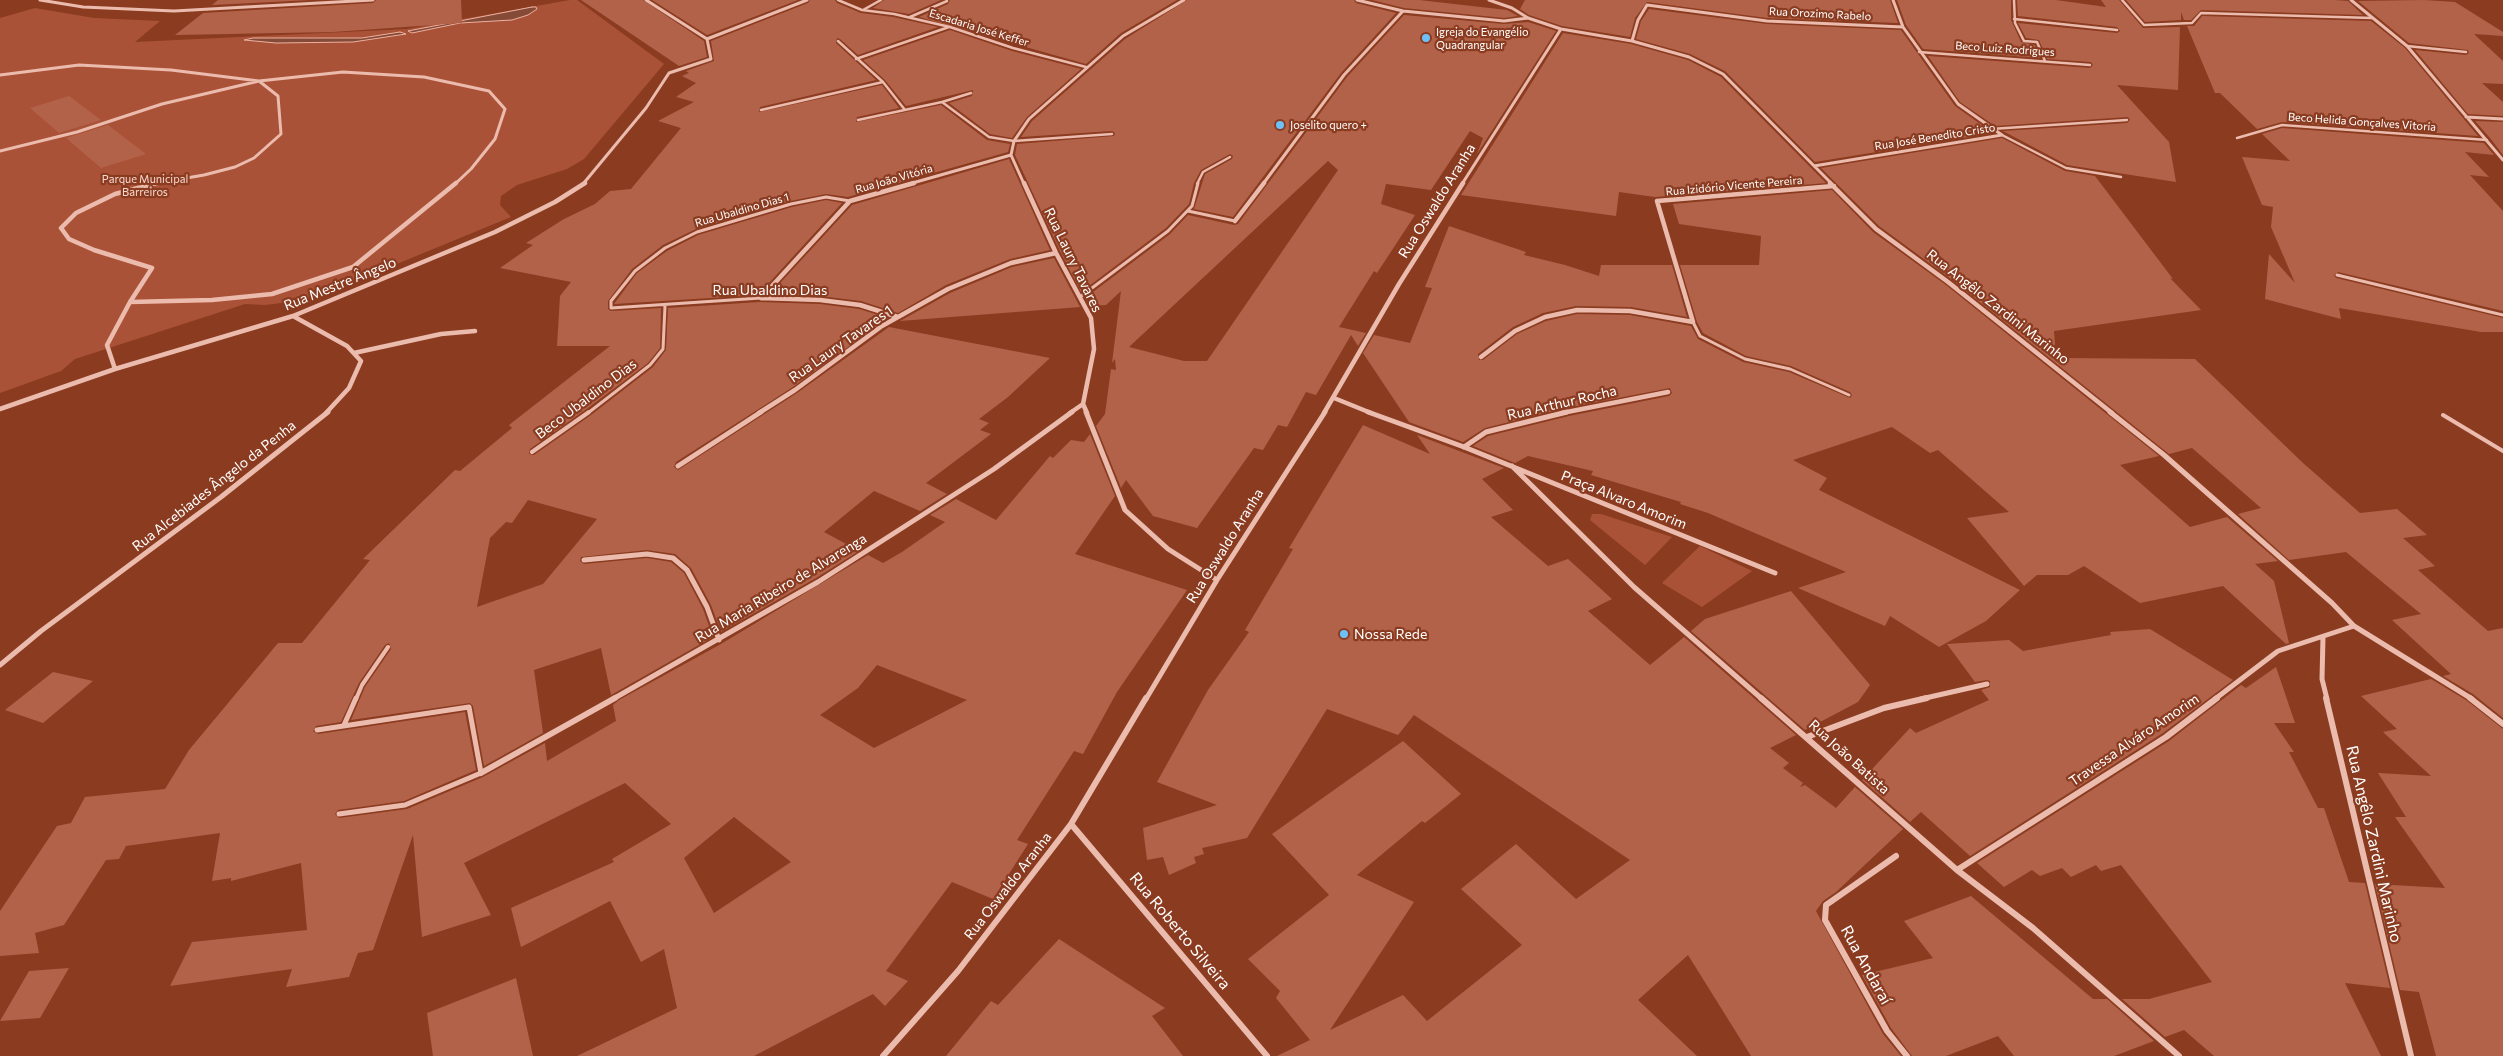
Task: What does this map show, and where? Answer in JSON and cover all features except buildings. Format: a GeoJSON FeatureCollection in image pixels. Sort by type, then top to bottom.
{"type":"FeatureCollection","features":[{"type":"Feature","properties":{"kind":"street"},"geometry":{"type":"LineString","coordinates":[[40,0],[83,7],[174,11],[373,0]]}},
{"type":"Feature","properties":{"kind":"street"},"geometry":{"type":"LineString","coordinates":[[646,0],[707,40],[807,0]]}},
{"type":"Feature","properties":{"kind":"street"},"geometry":{"type":"LineString","coordinates":[[1011,155],[1014,141],[1029,119],[1086,67],[1123,36],[1184,0]]}},
{"type":"Feature","properties":{"kind":"street"},"geometry":{"type":"LineString","coordinates":[[1357,0],[1403,11],[1504,21],[1528,18]]}},
{"type":"Feature","properties":{"kind":"street"},"geometry":{"type":"LineString","coordinates":[[1489,0],[1499,1],[1528,18],[1561,29]]}},
{"type":"Feature","properties":{"kind":"street","name":"Rua José Benedito Cristo"},"geometry":{"type":"LineString","coordinates":[[1893,0],[1903,27],[1919,52],[1958,104],[2002,135]]}},
{"type":"Feature","properties":{"kind":"street"},"geometry":{"type":"LineString","coordinates":[[2351,0],[2407,46],[2503,160]]}},
{"type":"Feature","properties":{"kind":"street","name":"Rua Orozimo Rabelo"},"geometry":{"type":"LineString","coordinates":[[1632,41],[1638,20],[1647,5],[1766,21],[1903,27]]}},
{"type":"Feature","properties":{"kind":"street"},"geometry":{"type":"LineString","coordinates":[[1235,221],[1344,75],[1403,11]]}},
{"type":"Feature","properties":{"kind":"street","name":"Rua Angêlo Zardini Marinho"},"geometry":{"type":"LineString","coordinates":[[1561,29],[1632,41],[1690,57],[1723,74],[1876,230],[1948,282],[2184,471],[2332,602],[2354,626],[2473,700],[2503,724]]}},
{"type":"Feature","properties":{"kind":"street","name":"Rua Oswaldo Aranha"},"geometry":{"type":"LineString","coordinates":[[883,1056],[958,971],[1071,824],[1217,580],[1334,398],[1399,284],[1561,29]]}},
{"type":"Feature","properties":{"kind":"street","name":"Rua Mestre Ângelo"},"geometry":{"type":"LineString","coordinates":[[0,409],[115,369],[294,316],[486,235],[555,202],[585,183],[646,108],[669,73],[711,59],[707,40]]}},
{"type":"Feature","properties":{"kind":"street"},"geometry":{"type":"LineString","coordinates":[[0,75],[79,65],[172,70],[259,82],[278,96],[281,134],[254,158],[227,169],[160,182],[115,194],[76,213],[61,228],[69,239],[152,268],[130,302],[107,345],[115,369]]}},
{"type":"Feature","properties":{"kind":"street"},"geometry":{"type":"LineString","coordinates":[[0,151],[77,132],[162,104],[259,82],[343,72],[424,78],[489,91],[505,109],[495,139],[471,169],[441,197],[353,268],[272,294],[212,300],[130,302]]}},
{"type":"Feature","properties":{"kind":"street"},"geometry":{"type":"LineString","coordinates":[[2466,118],[2503,119]]}},
{"type":"Feature","properties":{"kind":"street","name":"Rua José Benedito Cristo"},"geometry":{"type":"LineString","coordinates":[[1814,166],[2002,135]]}},
{"type":"Feature","properties":{"kind":"street","name":"Rua João Vitória"},"geometry":{"type":"LineString","coordinates":[[761,298],[850,201],[1011,155]]}},
{"type":"Feature","properties":{"kind":"street","name":"Rua Laury Tavares"},"geometry":{"type":"LineString","coordinates":[[1011,155],[1056,254],[1091,318],[1094,349],[1083,404]]}},
{"type":"Feature","properties":{"kind":"street","name":"Rua Izidório Vicente Pereira"},"geometry":{"type":"LineString","coordinates":[[1693,322],[1657,201],[1834,186]]}},
{"type":"Feature","properties":{"kind":"street","name":"Rua Laury Tavares 1"},"geometry":{"type":"LineString","coordinates":[[678,466],[795,390],[882,326],[898,317],[948,289],[1011,263],[1056,254]]}},
{"type":"Feature","properties":{"kind":"street","name":"Rua Ubaldino Dias"},"geometry":{"type":"LineString","coordinates":[[761,298],[820,300],[852,304],[898,317]]}},
{"type":"Feature","properties":{"kind":"street"},"geometry":{"type":"LineString","coordinates":[[1481,357],[1516,331],[1545,317],[1577,310],[1630,311],[1693,322]]}},
{"type":"Feature","properties":{"kind":"street"},"geometry":{"type":"LineString","coordinates":[[294,316],[347,346],[354,353],[441,334],[475,330]]}},
{"type":"Feature","properties":{"kind":"street","name":"Rua Alcebiades Ângelo da Penha"},"geometry":{"type":"LineString","coordinates":[[0,665],[41,631],[221,497],[332,408],[349,388],[362,360],[354,353]]}},
{"type":"Feature","properties":{"kind":"street","name":"Rua Arthur Rocha"},"geometry":{"type":"LineString","coordinates":[[1464,447],[1486,432],[1595,405],[1668,392]]}},
{"type":"Feature","properties":{"kind":"street","name":"Praça Alvaro Amorim"},"geometry":{"type":"LineString","coordinates":[[1334,398],[1402,426],[1512,466],[1775,573]]}},
{"type":"Feature","properties":{"kind":"street"},"geometry":{"type":"LineString","coordinates":[[1083,404],[1125,510],[1168,548],[1217,580]]}},
{"type":"Feature","properties":{"kind":"street","name":"Rua Maria Ribeiro de Alvarenga"},"geometry":{"type":"LineString","coordinates":[[480,773],[719,640],[818,582],[994,469],[1083,404]]}},
{"type":"Feature","properties":{"kind":"street","name":"Rua João Batista"},"geometry":{"type":"LineString","coordinates":[[1512,466],[1634,587],[1957,870],[2033,928],[2178,1056]]}},
{"type":"Feature","properties":{"kind":"street"},"geometry":{"type":"LineString","coordinates":[[584,560],[648,554],[673,558],[687,570],[707,607],[719,640]]}},
{"type":"Feature","properties":{"kind":"street","name":"Travessa Alváro Amorim"},"geometry":{"type":"LineString","coordinates":[[1957,870],[2166,737],[2278,651],[2354,626]]}},
{"type":"Feature","properties":{"kind":"street","name":"Rua Angêlo Zardini Marinho"},"geometry":{"type":"LineString","coordinates":[[2323,637],[2322,679],[2411,1056]]}},
{"type":"Feature","properties":{"kind":"street"},"geometry":{"type":"LineString","coordinates":[[1807,737],[1884,708],[1987,684]]}},
{"type":"Feature","properties":{"kind":"street","name":"Rua Roberto Silveira"},"geometry":{"type":"LineString","coordinates":[[1071,824],[1267,1056]]}},
{"type":"Feature","properties":{"kind":"street","name":"Rua Andaraí"},"geometry":{"type":"LineString","coordinates":[[1896,856],[1826,906],[1824,920],[1887,1031],[1907,1056]]}},
{"type":"Feature","properties":{"kind":"lane","name":"Escadaria José Keffer"},"geometry":{"type":"LineString","coordinates":[[838,0],[862,10],[910,17],[950,27],[1012,48],[1086,67]]}},
{"type":"Feature","properties":{"kind":"lane"},"geometry":{"type":"LineString","coordinates":[[862,10],[881,0]]}},
{"type":"Feature","properties":{"kind":"lane"},"geometry":{"type":"LineString","coordinates":[[2014,0],[2014,19],[2024,41],[2037,42],[2045,61]]}},
{"type":"Feature","properties":{"kind":"lane"},"geometry":{"type":"LineString","coordinates":[[2121,0],[2144,25],[2192,23],[2201,13],[2372,18]]}},
{"type":"Feature","properties":{"kind":"lane"},"geometry":{"type":"LineString","coordinates":[[910,17],[947,1]]}},
{"type":"Feature","properties":{"kind":"lane"},"geometry":{"type":"LineString","coordinates":[[2014,19],[2117,30]]}},
{"type":"Feature","properties":{"kind":"lane"},"geometry":{"type":"LineString","coordinates":[[856,59],[950,27]]}},
{"type":"Feature","properties":{"kind":"lane"},"geometry":{"type":"LineString","coordinates":[[838,41],[883,82],[906,110]]}},
{"type":"Feature","properties":{"kind":"lane"},"geometry":{"type":"LineString","coordinates":[[2407,46],[2466,52]]}},
{"type":"Feature","properties":{"kind":"lane","name":"Beco Luiz Rodrigues"},"geometry":{"type":"LineString","coordinates":[[1919,52],[2090,65]]}},
{"type":"Feature","properties":{"kind":"lane"},"geometry":{"type":"LineString","coordinates":[[761,110],[883,82]]}},
{"type":"Feature","properties":{"kind":"lane"},"geometry":{"type":"LineString","coordinates":[[858,120],[942,102],[971,93]]}},
{"type":"Feature","properties":{"kind":"lane"},"geometry":{"type":"LineString","coordinates":[[942,102],[989,137],[1014,141],[1032,138],[1112,134]]}},
{"type":"Feature","properties":{"kind":"lane"},"geometry":{"type":"LineString","coordinates":[[1992,129],[2127,120]]}},
{"type":"Feature","properties":{"kind":"lane","name":"Beco Helida Gonçalves Vitoria"},"geometry":{"type":"LineString","coordinates":[[2237,138],[2282,125],[2488,140]]}},
{"type":"Feature","properties":{"kind":"lane"},"geometry":{"type":"LineString","coordinates":[[2002,135],[2066,168],[2121,177]]}},
{"type":"Feature","properties":{"kind":"lane"},"geometry":{"type":"LineString","coordinates":[[1080,297],[1168,231],[1192,206],[1197,181],[1203,172],[1230,157]]}},
{"type":"Feature","properties":{"kind":"lane","name":"Rua Ubaldino Dias 1"},"geometry":{"type":"LineString","coordinates":[[611,308],[612,301],[635,271],[665,248],[697,232],[791,204],[826,197],[850,201]]}},
{"type":"Feature","properties":{"kind":"lane"},"geometry":{"type":"LineString","coordinates":[[1188,210],[1235,221]]}},
{"type":"Feature","properties":{"kind":"lane"},"geometry":{"type":"LineString","coordinates":[[2337,275],[2503,314]]}},
{"type":"Feature","properties":{"kind":"lane","name":"Rua Ubaldino Dias"},"geometry":{"type":"LineString","coordinates":[[611,308],[665,306],[761,298]]}},
{"type":"Feature","properties":{"kind":"lane","name":"Beco Ubaldino Dias"},"geometry":{"type":"LineString","coordinates":[[532,452],[615,394],[650,365],[663,349],[665,306]]}},
{"type":"Feature","properties":{"kind":"lane"},"geometry":{"type":"LineString","coordinates":[[1693,322],[1700,336],[1745,359],[1790,369],[1848,395]]}},
{"type":"Feature","properties":{"kind":"lane"},"geometry":{"type":"LineString","coordinates":[[2443,415],[2503,451]]}},
{"type":"Feature","properties":{"kind":"lane"},"geometry":{"type":"LineString","coordinates":[[344,725],[362,685],[388,647]]}},
{"type":"Feature","properties":{"kind":"lane"},"geometry":{"type":"LineString","coordinates":[[317,730],[469,707],[480,773],[405,805],[339,814]]}},
{"type":"Feature","properties":{"kind":"green space","name":"Parque Municipal Barreiros"},"geometry":{"type":"Polygon","coordinates":[[[577,0],[664,64],[584,159],[567,169],[517,185],[501,196],[500,205],[511,217],[336,289],[297,301],[265,305],[245,304],[75,359],[61,371],[0,393],[0,18],[35,8],[94,18],[160,21],[135,42],[407,29],[577,0]]]}},
{"type":"Feature","properties":{"kind":"green space"},"geometry":{"type":"Polygon","coordinates":[[[1592,514],[1601,514],[1672,537],[1645,565],[1590,520],[1592,514]]]}},
{"type":"Feature","properties":{"kind":"green space"},"geometry":{"type":"Polygon","coordinates":[[[1700,546],[1752,571],[1702,607],[1662,583],[1700,546]]]}},
{"type":"Feature","properties":{"kind":"shaded area"},"geometry":{"type":"Polygon","coordinates":[[[532,7],[537,9],[528,15],[512,20],[460,23],[412,33],[408,31],[532,7]]]}},
{"type":"Feature","properties":{"kind":"shaded area"},"geometry":{"type":"Polygon","coordinates":[[[400,32],[406,34],[353,42],[276,43],[244,40],[253,38],[362,38],[400,32]]]}},
{"type":"Feature","properties":{"kind":"place","name":"Igreja do Evangélio Quadrangular"},"geometry":{"type":"Point","coordinates":[1426,38]}},
{"type":"Feature","properties":{"kind":"place","name":"Joselito quero +"},"geometry":{"type":"Point","coordinates":[1280,125]}},
{"type":"Feature","properties":{"kind":"place","name":"Nossa Rede"},"geometry":{"type":"Point","coordinates":[1344,634]}}]}
